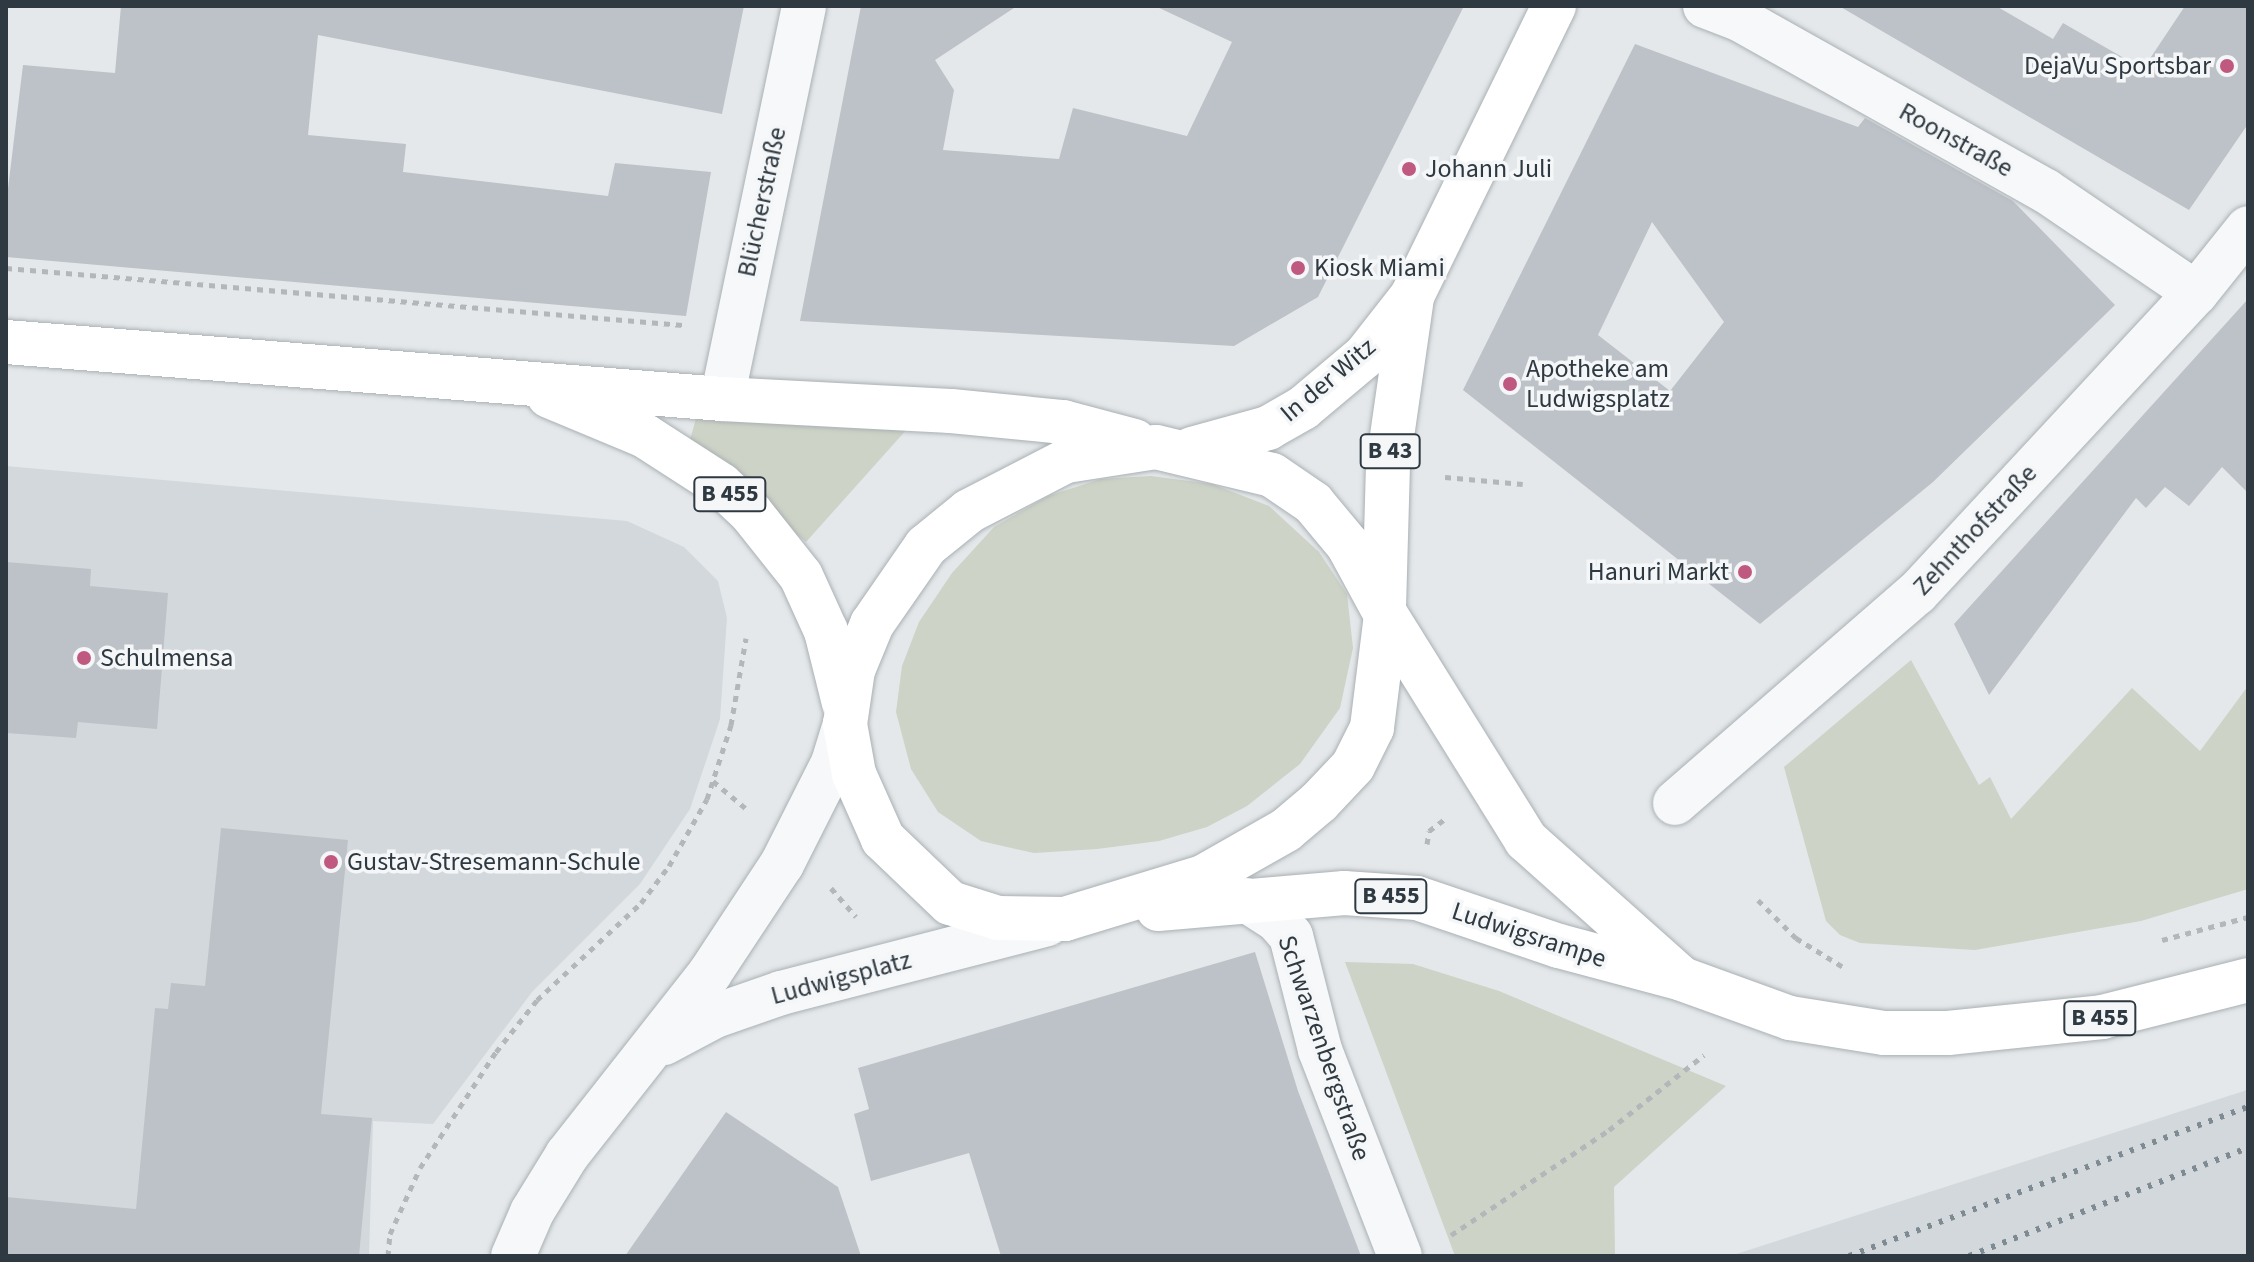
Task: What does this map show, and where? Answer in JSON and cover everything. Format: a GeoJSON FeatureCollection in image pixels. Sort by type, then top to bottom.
{"type":"FeatureCollection","features":[{"type":"Feature","properties":{"kind":"main road","name":"In der Witz"},"geometry":{"type":"LineString","coordinates":[[1169,448],[1235,440],[1303,408],[1365,356],[1412,296],[1554,6]]}},
{"type":"Feature","properties":{"kind":"main road","name":"In der Witz"},"geometry":{"type":"LineString","coordinates":[[1385,611],[1388,464],[1412,296]]}},
{"type":"Feature","properties":{"kind":"main road","name":"B 455"},"geometry":{"type":"LineString","coordinates":[[6,342],[506,379],[722,399],[1063,422],[1169,448]]}},
{"type":"Feature","properties":{"kind":"main road","name":"B 455"},"geometry":{"type":"LineString","coordinates":[[506,379],[645,436],[721,485],[751,513],[801,576],[826,631],[845,718]]}},
{"type":"Feature","properties":{"kind":"main road","name":"Ludwigsplatz"},"geometry":{"type":"LineString","coordinates":[[1169,448],[1272,475],[1313,503],[1348,545],[1385,611],[1372,728],[1353,766],[1319,802],[1286,830],[1203,877],[1077,917],[998,918],[950,903],[928,887],[883,839],[865,808],[845,718],[853,670],[872,624],[926,546],[969,511],[1019,481],[1066,461],[1169,448]]}},
{"type":"Feature","properties":{"kind":"main road","name":"Ludwigsrampe"},"geometry":{"type":"LineString","coordinates":[[1385,611],[1526,840],[1682,979]]}},
{"type":"Feature","properties":{"kind":"main road","name":"Ludwigsrampe"},"geometry":{"type":"LineString","coordinates":[[1077,917],[1344,893],[1417,898],[1559,946],[1682,979],[1790,1018],[1884,1033],[1936,1033],[2102,1017],[2248,980]]}},
{"type":"Feature","properties":{"kind":"street","name":"Blücherstraße"},"geometry":{"type":"LineString","coordinates":[[722,399],[804,6]]}},
{"type":"Feature","properties":{"kind":"street","name":"Roonstraße"},"geometry":{"type":"LineString","coordinates":[[1705,6],[1741,20],[2046,191],[2196,293]]}},
{"type":"Feature","properties":{"kind":"street","name":"Zehnthofstraße"},"geometry":{"type":"LineString","coordinates":[[1675,803],[1917,593],[2196,293],[2248,228]]}},
{"type":"Feature","properties":{"kind":"street","name":"Ludwigsplatz"},"geometry":{"type":"LineString","coordinates":[[513,1256],[567,1155],[710,973],[782,864],[833,763],[845,718]]}},
{"type":"Feature","properties":{"kind":"street","name":"Schwarzenbergstraße"},"geometry":{"type":"LineString","coordinates":[[1246,900],[1277,920],[1291,936],[1320,1050],[1400,1256]]}},
{"type":"Feature","properties":{"kind":"street","name":"Ludwigsplatz"},"geometry":{"type":"LineString","coordinates":[[631,1071],[690,1029],[781,993],[1077,917]]}},
{"type":"Feature","properties":{"kind":"path"},"geometry":{"type":"LineString","coordinates":[[6,268],[702,327],[733,341]]}},
{"type":"Feature","properties":{"kind":"path"},"geometry":{"type":"LineString","coordinates":[[1436,476],[1523,484]]}},
{"type":"Feature","properties":{"kind":"path"},"geometry":{"type":"LineString","coordinates":[[388,1256],[390,1234],[452,1115],[537,1000],[641,903],[669,866],[713,781],[731,725],[746,638]]}},
{"type":"Feature","properties":{"kind":"path"},"geometry":{"type":"LineString","coordinates":[[713,781],[760,820]]}},
{"type":"Feature","properties":{"kind":"path"},"geometry":{"type":"LineString","coordinates":[[1423,860],[1429,831],[1452,813]]}},
{"type":"Feature","properties":{"kind":"path"},"geometry":{"type":"LineString","coordinates":[[822,877],[862,924]]}},
{"type":"Feature","properties":{"kind":"path"},"geometry":{"type":"LineString","coordinates":[[1758,900],[1796,938],[1857,974]]}},
{"type":"Feature","properties":{"kind":"path"},"geometry":{"type":"LineString","coordinates":[[2158,941],[2248,917]]}},
{"type":"Feature","properties":{"kind":"path"},"geometry":{"type":"LineString","coordinates":[[1441,1241],[1609,1130],[1704,1055]]}},
{"type":"Feature","properties":{"kind":"shaded area"},"geometry":{"type":"Polygon","coordinates":[[[697,415],[908,428],[806,542],[688,447],[697,415]]]}},
{"type":"Feature","properties":{"kind":"shaded area","name":"Gustav-Stresemann-Schule"},"geometry":{"type":"Polygon","coordinates":[[[6,466],[627,521],[684,547],[718,581],[727,618],[720,719],[690,809],[640,884],[532,992],[433,1124],[373,1121],[369,1256],[6,1256],[6,466]]]}},
{"type":"Feature","properties":{"kind":"shaded area"},"geometry":{"type":"Polygon","coordinates":[[[1151,476],[1212,484],[1269,506],[1319,552],[1347,594],[1353,648],[1340,708],[1300,764],[1247,806],[1207,827],[1159,841],[1034,853],[981,841],[938,812],[911,769],[896,712],[902,666],[919,622],[952,573],[994,527],[1048,496],[1101,479],[1151,476]]]}},
{"type":"Feature","properties":{"kind":"shaded area"},"geometry":{"type":"Polygon","coordinates":[[[1911,660],[1979,785],[1990,777],[2011,819],[2132,688],[2200,751],[2248,686],[2248,889],[2141,921],[1975,950],[1860,943],[1840,935],[1826,921],[1784,767],[1911,660]]]}},
{"type":"Feature","properties":{"kind":"shaded area"},"geometry":{"type":"Polygon","coordinates":[[[1345,962],[1413,964],[1499,991],[1726,1086],[1614,1187],[1615,1256],[1455,1256],[1345,962]]]}},
{"type":"Feature","properties":{"kind":"shaded area"},"geometry":{"type":"Polygon","coordinates":[[[2248,1089],[2248,1256],[1730,1256],[2244,1091],[2248,1089]]]}},
{"type":"Feature","properties":{"kind":"building"},"geometry":{"type":"Polygon","coordinates":[[[121,6],[744,6],[722,114],[318,35],[308,135],[406,144],[403,172],[608,196],[615,163],[711,172],[686,316],[6,257],[6,205],[23,65],[115,73],[121,6]]]}},
{"type":"Feature","properties":{"kind":"building"},"geometry":{"type":"Polygon","coordinates":[[[861,6],[1017,6],[935,60],[954,90],[943,150],[1059,159],[1073,108],[1187,136],[1232,42],[1155,6],[1464,6],[1318,297],[1234,346],[800,321],[861,6]]]}},
{"type":"Feature","properties":{"kind":"building"},"geometry":{"type":"Polygon","coordinates":[[[1839,6],[1996,6],[2053,39],[2063,23],[2143,69],[2185,6],[2248,6],[2248,124],[2189,210],[1839,6]]]}},
{"type":"Feature","properties":{"kind":"building"},"geometry":{"type":"Polygon","coordinates":[[[1635,44],[1858,127],[1865,118],[2013,201],[2115,305],[1933,482],[1760,624],[1463,390],[1635,44]],[[1652,222],[1598,335],[1670,391],[1724,322],[1652,222]]]}},
{"type":"Feature","properties":{"kind":"building"},"geometry":{"type":"Polygon","coordinates":[[[2248,299],[2248,493],[2222,467],[2189,506],[2165,487],[2146,508],[2136,498],[1989,695],[1954,624],[2248,299]]]}},
{"type":"Feature","properties":{"kind":"building","name":"Schulmensa"},"geometry":{"type":"Polygon","coordinates":[[[6,562],[91,569],[90,586],[168,593],[157,729],[78,722],[76,738],[6,733],[6,562]]]}},
{"type":"Feature","properties":{"kind":"building"},"geometry":{"type":"Polygon","coordinates":[[[221,828],[348,840],[321,1114],[372,1118],[359,1256],[6,1256],[6,1197],[136,1209],[155,1008],[168,1009],[171,983],[205,986],[221,828]]]}},
{"type":"Feature","properties":{"kind":"building"},"geometry":{"type":"Polygon","coordinates":[[[1255,952],[1298,1091],[1361,1256],[1001,1256],[969,1153],[871,1181],[854,1114],[869,1109],[858,1068],[1255,952]]]}},
{"type":"Feature","properties":{"kind":"building"},"geometry":{"type":"Polygon","coordinates":[[[726,1112],[838,1187],[861,1256],[625,1256],[726,1112]]]}},
{"type":"Feature","properties":{"kind":"railway"},"geometry":{"type":"LineString","coordinates":[[1849,1256],[2248,1107]]}},
{"type":"Feature","properties":{"kind":"railway"},"geometry":{"type":"LineString","coordinates":[[1969,1256],[2248,1148]]}},
{"type":"Feature","properties":{"kind":"place","name":"DejaVu Sportsbar"},"geometry":{"type":"Point","coordinates":[2227,66]}},
{"type":"Feature","properties":{"kind":"place","name":"Johann Juli"},"geometry":{"type":"Point","coordinates":[1409,169]}},
{"type":"Feature","properties":{"kind":"place","name":"Kiosk Miami"},"geometry":{"type":"Point","coordinates":[1298,268]}},
{"type":"Feature","properties":{"kind":"place","name":"Apotheke am Ludwigsplatz"},"geometry":{"type":"Point","coordinates":[1510,384]}},
{"type":"Feature","properties":{"kind":"place","name":"Hanuri Markt"},"geometry":{"type":"Point","coordinates":[1745,572]}},
{"type":"Feature","properties":{"kind":"place","name":"Schulmensa"},"geometry":{"type":"Point","coordinates":[84,658]}},
{"type":"Feature","properties":{"kind":"place","name":"Gustav-Stresemann-Schule"},"geometry":{"type":"Point","coordinates":[331,862]}}]}
